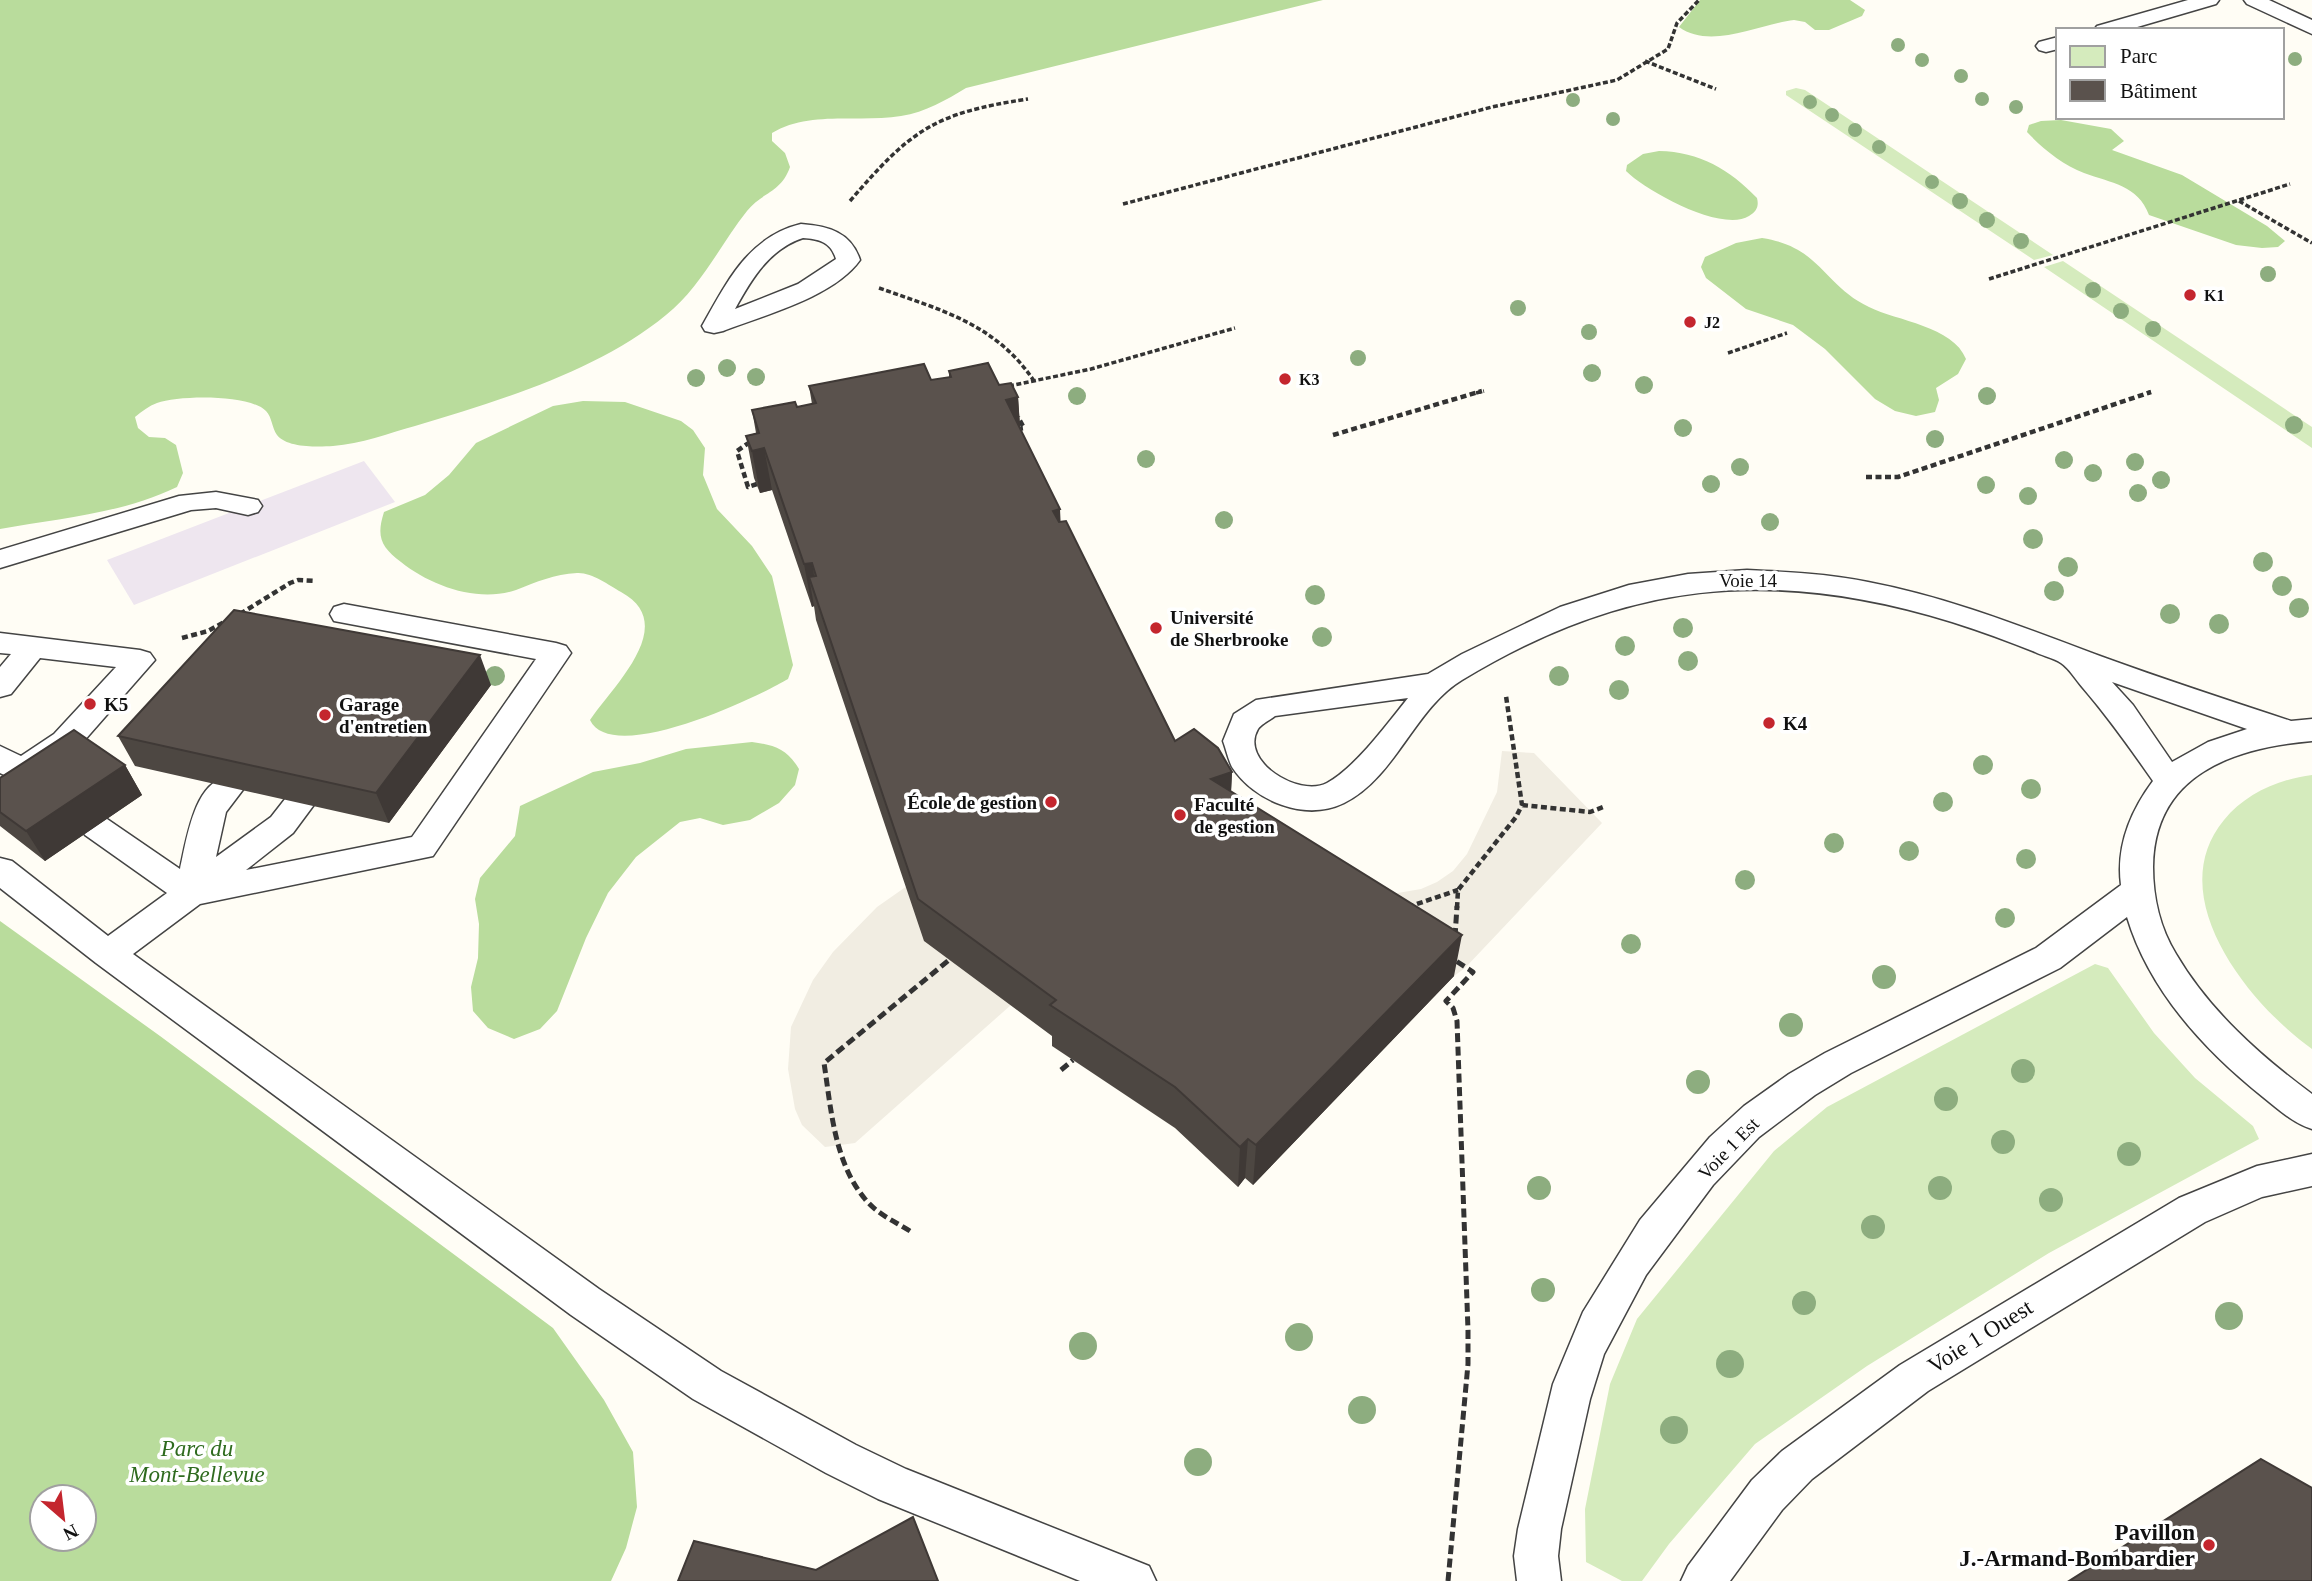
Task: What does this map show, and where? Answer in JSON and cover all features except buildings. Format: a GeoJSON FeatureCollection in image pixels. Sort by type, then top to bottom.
{"type":"FeatureCollection","features":[{"type":"Feature","properties":{"kind":"lane"},"geometry":{"type":"LineString","coordinates":[[2111,28],[2209,0]]}},
{"type":"Feature","properties":{"kind":"lane"},"geometry":{"type":"LineString","coordinates":[[2254,0],[2312,28]]}},
{"type":"Feature","properties":{"kind":"lane"},"geometry":{"type":"LineString","coordinates":[[789,233],[826,233],[838,240],[847,253],[848,260],[836,273],[713,326],[744,273],[772,243],[789,233]]}},
{"type":"Feature","properties":{"kind":"lane"},"geometry":{"type":"LineString","coordinates":[[0,559],[189,502],[216,500],[248,506]]}},
{"type":"Feature","properties":{"kind":"lane","name":"Voie 14"},"geometry":{"type":"LineString","coordinates":[[1437,683],[1284,703],[1261,709],[1246,719],[1240,727],[1237,737],[1241,756],[1277,791],[1304,800],[1331,797],[1352,783],[1437,683],[1536,628],[1599,602],[1658,586],[1725,579],[1819,583],[1899,597],[1989,623],[2070,656],[2300,731]]}},
{"type":"Feature","properties":{"kind":"lane"},"geometry":{"type":"LineString","coordinates":[[96,827],[191,893],[422,847],[556,653],[344,614]]}},
{"type":"Feature","properties":{"kind":"lane"},"geometry":{"type":"LineString","coordinates":[[0,643],[140,660],[65,743],[22,773]]}},
{"type":"Feature","properties":{"kind":"lane"},"geometry":{"type":"LineString","coordinates":[[0,687],[33,647]]}},
{"type":"Feature","properties":{"kind":"lane","name":"Voie 14"},"geometry":{"type":"LineString","coordinates":[[2070,656],[2122,713],[2170,782]]}},
{"type":"Feature","properties":{"kind":"lane"},"geometry":{"type":"LineString","coordinates":[[2300,731],[2249,740],[2213,752],[2192,764],[2170,782],[2147,813],[2139,834],[2136,856],[2137,891],[2147,931],[2160,958],[2198,1013],[2242,1058],[2312,1114]]}},
{"type":"Feature","properties":{"kind":"lane"},"geometry":{"type":"LineString","coordinates":[[191,893],[211,808],[229,787]]}},
{"type":"Feature","properties":{"kind":"lane"},"geometry":{"type":"LineString","coordinates":[[108,954],[282,825],[300,803]]}},
{"type":"Feature","properties":{"kind":"lane"},"geometry":{"type":"LineString","coordinates":[[0,870],[108,954],[585,1302],[707,1385],[841,1459],[893,1484],[1133,1581]]}},
{"type":"Feature","properties":{"kind":"lane","name":"Voie 1 Est"},"geometry":{"type":"LineString","coordinates":[[1539,1581],[1536,1555],[1583,1356],[1628,1270],[1709,1166],[1746,1126],[1804,1083],[1838,1063],[2048,958],[2137,891]]}},
{"type":"Feature","properties":{"kind":"lane","name":"Voie 1 Ouest"},"geometry":{"type":"LineString","coordinates":[[1703,1581],[1768,1495],[1797,1465],[1914,1378],[2192,1210],[2257,1182],[2312,1170]]}},
{"type":"Feature","properties":{"kind":"path"},"geometry":{"type":"LineString","coordinates":[[1123,204],[1492,107],[1617,80],[1668,49],[1677,23],[1699,0]]}},
{"type":"Feature","properties":{"kind":"path"},"geometry":{"type":"LineString","coordinates":[[1645,61],[1716,89]]}},
{"type":"Feature","properties":{"kind":"path"},"geometry":{"type":"LineString","coordinates":[[826,233],[858,192],[891,157],[925,128],[967,110],[1028,99]]}},
{"type":"Feature","properties":{"kind":"path"},"geometry":{"type":"LineString","coordinates":[[1989,279],[2290,184]]}},
{"type":"Feature","properties":{"kind":"path"},"geometry":{"type":"LineString","coordinates":[[2238,200],[2312,243]]}},
{"type":"Feature","properties":{"kind":"path"},"geometry":{"type":"LineString","coordinates":[[836,273],[976,326],[1015,352],[1034,381]]}},
{"type":"Feature","properties":{"kind":"path"},"geometry":{"type":"LineString","coordinates":[[1002,387],[1091,369],[1234,328]]}},
{"type":"Feature","properties":{"kind":"path"},"geometry":{"type":"LineString","coordinates":[[1728,353],[1787,333]]}},
{"type":"Feature","properties":{"kind":"path"},"geometry":{"type":"LineString","coordinates":[[1333,435],[1484,391]]}},
{"type":"Feature","properties":{"kind":"path"},"geometry":{"type":"LineString","coordinates":[[1866,477],[1898,477],[2151,392]]}},
{"type":"Feature","properties":{"kind":"path"},"geometry":{"type":"LineString","coordinates":[[1013,408],[1024,428],[1016,429]]}},
{"type":"Feature","properties":{"kind":"path"},"geometry":{"type":"LineString","coordinates":[[757,484],[748,486],[737,451],[762,439]]}},
{"type":"Feature","properties":{"kind":"path"},"geometry":{"type":"LineString","coordinates":[[208,631],[290,583],[307,579],[320,582]]}},
{"type":"Feature","properties":{"kind":"path"},"geometry":{"type":"LineString","coordinates":[[1395,911],[1458,890],[1516,817],[1522,805],[1504,687]]}},
{"type":"Feature","properties":{"kind":"path"},"geometry":{"type":"LineString","coordinates":[[1522,805],[1590,812],[1606,806]]}},
{"type":"Feature","properties":{"kind":"path"},"geometry":{"type":"LineString","coordinates":[[1448,964],[1453,959],[1458,890]]}},
{"type":"Feature","properties":{"kind":"path"},"geometry":{"type":"LineString","coordinates":[[1441,952],[1473,972],[1446,1001],[1453,1008],[1457,1021],[1468,1330],[1468,1364],[1448,1581]]}},
{"type":"Feature","properties":{"kind":"path"},"geometry":{"type":"LineString","coordinates":[[910,1231],[881,1214],[860,1191],[839,1146],[824,1063],[949,960]]}},
{"type":"Feature","properties":{"kind":"path"},"geometry":{"type":"LineString","coordinates":[[1061,1070],[1073,1060]]}},
{"type":"Feature","properties":{"kind":"shaded area"},"geometry":{"type":"Polygon","coordinates":[[[364,461],[395,502],[134,605],[107,560],[364,461]]]}},
{"type":"Feature","properties":{"kind":"shaded area"},"geometry":{"type":"Polygon","coordinates":[[[1502,751],[1534,753],[1602,823],[1465,968],[1454,976],[1386,895],[1421,889],[1437,882],[1453,871],[1467,854],[1497,792],[1502,751]]]}},
{"type":"Feature","properties":{"kind":"shaded area"},"geometry":{"type":"Polygon","coordinates":[[[907,886],[1011,1005],[855,1143],[825,1147],[802,1125],[795,1109],[788,1069],[791,1027],[813,980],[833,952],[877,907],[907,886]]]}},
{"type":"Feature","properties":{"kind":"green space"},"geometry":{"type":"Polygon","coordinates":[[[0,0],[1323,0],[966,88],[919,112],[885,118],[818,119],[786,126],[772,133],[772,141],[785,153],[790,167],[786,176],[747,211],[690,292],[666,315],[639,335],[579,368],[513,395],[385,435],[343,445],[311,446],[288,442],[277,435],[266,411],[245,401],[213,398],[167,400],[135,417],[138,428],[149,437],[165,438],[176,445],[183,473],[177,487],[112,509],[0,529],[0,0]]]}},
{"type":"Feature","properties":{"kind":"green space"},"geometry":{"type":"Polygon","coordinates":[[[1700,0],[1850,0],[1865,10],[1862,16],[1829,30],[1815,30],[1805,22],[1794,20],[1735,34],[1706,36],[1679,27],[1700,0]]]}},
{"type":"Feature","properties":{"kind":"green space"},"geometry":{"type":"Polygon","coordinates":[[[1796,88],[1805,90],[2053,255],[2034,260],[1786,95],[1786,91],[1796,88]]]}},
{"type":"Feature","properties":{"kind":"green space"},"geometry":{"type":"Polygon","coordinates":[[[2061,120],[2111,129],[2124,141],[2112,150],[2182,175],[2267,226],[2285,241],[2278,247],[2236,245],[2149,215],[2131,191],[2068,165],[2046,150],[2027,132],[2029,125],[2061,120]]]}},
{"type":"Feature","properties":{"kind":"green space"},"geometry":{"type":"Polygon","coordinates":[[[1659,151],[1688,155],[1713,164],[1736,179],[1757,198],[1756,210],[1737,220],[1703,215],[1667,199],[1626,171],[1627,165],[1643,154],[1659,151]]]}},
{"type":"Feature","properties":{"kind":"green space"},"geometry":{"type":"Polygon","coordinates":[[[1762,238],[1797,249],[1841,288],[1869,307],[1937,332],[1959,348],[1966,359],[1958,374],[1936,388],[1939,400],[1935,412],[1916,416],[1895,411],[1875,399],[1825,349],[1793,325],[1746,309],[1706,278],[1701,267],[1705,257],[1736,243],[1762,238]]]}},
{"type":"Feature","properties":{"kind":"green space"},"geometry":{"type":"Polygon","coordinates":[[[2063,261],[2312,427],[2312,448],[2044,267],[2063,261]]]}},
{"type":"Feature","properties":{"kind":"green space"},"geometry":{"type":"Polygon","coordinates":[[[583,401],[625,402],[681,421],[693,430],[705,448],[703,475],[717,509],[752,546],[772,576],[793,665],[788,679],[747,700],[685,724],[626,736],[604,732],[590,720],[637,655],[643,637],[644,621],[638,605],[621,592],[582,573],[553,577],[501,594],[456,590],[413,571],[394,557],[385,546],[380,528],[384,512],[425,495],[449,475],[476,443],[553,406],[583,401]]]}},
{"type":"Feature","properties":{"kind":"green space"},"geometry":{"type":"Polygon","coordinates":[[[752,742],[780,749],[799,769],[795,785],[779,803],[750,820],[723,825],[700,818],[680,822],[636,857],[608,893],[586,938],[557,1011],[540,1029],[514,1039],[488,1028],[473,1011],[471,987],[478,958],[479,924],[475,899],[480,878],[515,836],[520,806],[593,772],[640,763],[686,749],[752,742]]]}},
{"type":"Feature","properties":{"kind":"green space"},"geometry":{"type":"Polygon","coordinates":[[[2312,775],[2312,1049],[2263,1005],[2240,977],[2221,946],[2208,914],[2202,882],[2207,850],[2232,811],[2252,795],[2275,784],[2312,775]]]}},
{"type":"Feature","properties":{"kind":"green space","name":"Parc du Mont-Bellevue"},"geometry":{"type":"Polygon","coordinates":[[[0,921],[160,1036],[553,1328],[604,1400],[633,1452],[637,1507],[626,1548],[611,1581],[0,1581],[0,921]]]}},
{"type":"Feature","properties":{"kind":"green space"},"geometry":{"type":"Polygon","coordinates":[[[2095,964],[2108,968],[2154,1033],[2195,1078],[2253,1126],[2259,1139],[2049,1253],[1867,1366],[1755,1444],[1669,1544],[1642,1581],[1622,1581],[1586,1562],[1585,1509],[1610,1384],[1637,1319],[1774,1151],[1827,1107],[2095,964]]]}},
{"type":"Feature","properties":{"kind":"place","name":"K1"},"geometry":{"type":"Point","coordinates":[2190,295]}},
{"type":"Feature","properties":{"kind":"place","name":"J2"},"geometry":{"type":"Point","coordinates":[1690,322]}},
{"type":"Feature","properties":{"kind":"place","name":"K3"},"geometry":{"type":"Point","coordinates":[1285,379]}},
{"type":"Feature","properties":{"kind":"place","name":"Université de Sherbrooke"},"geometry":{"type":"Point","coordinates":[1156,628]}},
{"type":"Feature","properties":{"kind":"place","name":"K5"},"geometry":{"type":"Point","coordinates":[90,704]}},
{"type":"Feature","properties":{"kind":"place","name":"Garage d'entretien"},"geometry":{"type":"Point","coordinates":[325,715]}},
{"type":"Feature","properties":{"kind":"place","name":"K4"},"geometry":{"type":"Point","coordinates":[1769,723]}},
{"type":"Feature","properties":{"kind":"place","name":"École de gestion"},"geometry":{"type":"Point","coordinates":[1051,802]}},
{"type":"Feature","properties":{"kind":"place","name":"Faculté de gestion"},"geometry":{"type":"Point","coordinates":[1180,815]}},
{"type":"Feature","properties":{"kind":"place","name":"Pavillon J.-Armand-Bombardier"},"geometry":{"type":"Point","coordinates":[2209,1545]}}]}
